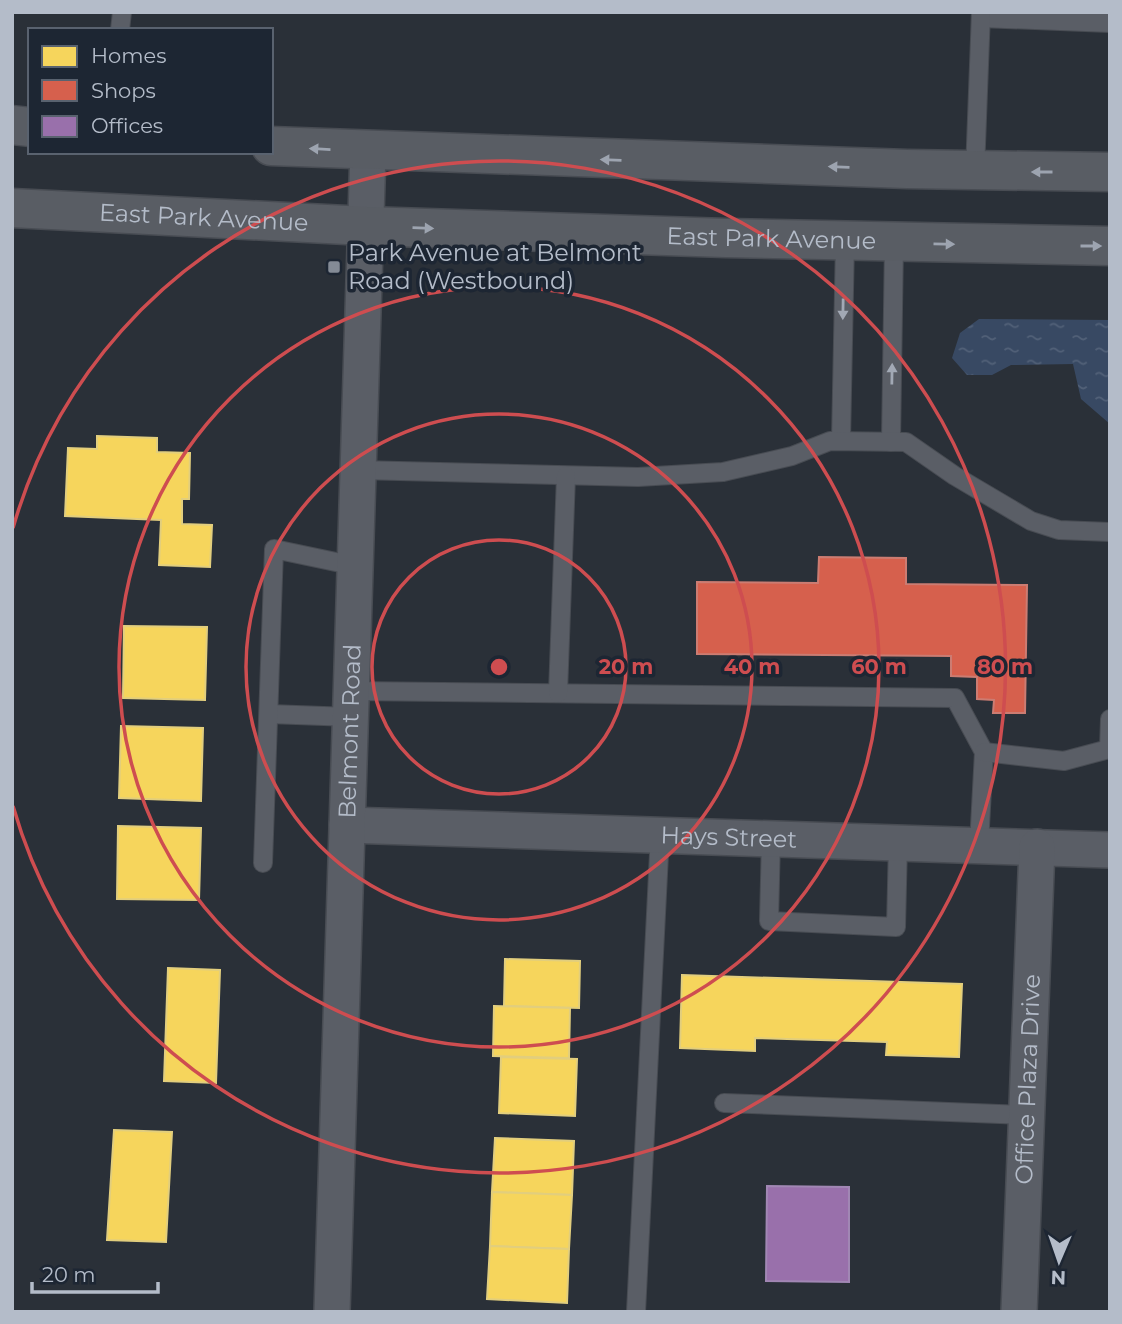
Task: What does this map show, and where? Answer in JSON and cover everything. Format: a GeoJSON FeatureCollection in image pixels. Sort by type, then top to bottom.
{"type":"FeatureCollection","features":[{"type":"Feature","properties":{"kind":"main road"},"geometry":{"type":"LineString","coordinates":[[273,146],[975,171],[1110,172]]}},
{"type":"Feature","properties":{"kind":"main road","name":"East Park Avenue"},"geometry":{"type":"LineString","coordinates":[[12,208],[366,226],[894,243],[1110,246]]}},
{"type":"Feature","properties":{"kind":"street","name":"Belmont Road"},"geometry":{"type":"LineString","coordinates":[[331,1312],[368,151]]}},
{"type":"Feature","properties":{"kind":"street","name":"Hays Street"},"geometry":{"type":"LineString","coordinates":[[347,825],[1110,850]]}},
{"type":"Feature","properties":{"kind":"street","name":"Office Plaza Drive"},"geometry":{"type":"LineString","coordinates":[[1019,1312],[1037,847]]}},
{"type":"Feature","properties":{"kind":"lane"},"geometry":{"type":"LineString","coordinates":[[975,171],[981,15],[1110,23]]}},
{"type":"Feature","properties":{"kind":"lane"},"geometry":{"type":"LineString","coordinates":[[841,441],[845,241]]}},
{"type":"Feature","properties":{"kind":"lane"},"geometry":{"type":"LineString","coordinates":[[891,442],[894,243]]}},
{"type":"Feature","properties":{"kind":"lane"},"geometry":{"type":"LineString","coordinates":[[359,470],[638,477],[723,472],[792,456],[831,441],[906,442],[955,476],[1031,521],[1059,530],[1110,532]]}},
{"type":"Feature","properties":{"kind":"lane"},"geometry":{"type":"LineString","coordinates":[[558,693],[566,476]]}},
{"type":"Feature","properties":{"kind":"lane"},"geometry":{"type":"LineString","coordinates":[[263,863],[274,549],[355,566]]}},
{"type":"Feature","properties":{"kind":"lane"},"geometry":{"type":"LineString","coordinates":[[269,714],[351,704],[558,693],[955,698],[984,752],[979,845]]}},
{"type":"Feature","properties":{"kind":"lane"},"geometry":{"type":"LineString","coordinates":[[984,752],[1064,761],[1109,749],[1110,719]]}},
{"type":"Feature","properties":{"kind":"lane"},"geometry":{"type":"LineString","coordinates":[[636,1312],[660,834]]}},
{"type":"Feature","properties":{"kind":"lane"},"geometry":{"type":"LineString","coordinates":[[771,838],[769,921],[896,927],[898,842]]}},
{"type":"Feature","properties":{"kind":"lane"},"geometry":{"type":"LineString","coordinates":[[724,1103],[1027,1115]]}},
{"type":"Feature","properties":{"kind":"water"},"geometry":{"type":"Polygon","coordinates":[[[979,319],[1110,320],[1110,424],[1081,399],[1073,364],[1011,365],[992,375],[967,375],[952,358],[960,333],[979,319]]]}},
{"type":"Feature","properties":{"kind":"building: Homes"},"geometry":{"type":"Polygon","coordinates":[[[97,436],[157,438],[157,452],[190,453],[189,499],[182,499],[182,524],[212,525],[210,567],[159,565],[161,520],[65,516],[68,448],[97,449],[97,436]]]}},
{"type":"Feature","properties":{"kind":"building: Homes"},"geometry":{"type":"Polygon","coordinates":[[[124,626],[207,627],[205,700],[123,698],[124,626]]]}},
{"type":"Feature","properties":{"kind":"building: Homes"},"geometry":{"type":"Polygon","coordinates":[[[121,726],[203,728],[201,801],[119,798],[121,726]]]}},
{"type":"Feature","properties":{"kind":"building: Homes"},"geometry":{"type":"Polygon","coordinates":[[[118,826],[201,828],[199,900],[117,899],[118,826]]]}},
{"type":"Feature","properties":{"kind":"building: Homes"},"geometry":{"type":"Polygon","coordinates":[[[505,959],[580,961],[579,1008],[504,1006],[505,959]]]}},
{"type":"Feature","properties":{"kind":"building: Homes"},"geometry":{"type":"Polygon","coordinates":[[[168,968],[220,970],[216,1083],[164,1081],[168,968]]]}},
{"type":"Feature","properties":{"kind":"building: Homes"},"geometry":{"type":"Polygon","coordinates":[[[682,975],[962,984],[959,1057],[886,1055],[887,1042],[755,1038],[755,1051],[680,1048],[682,975]]]}},
{"type":"Feature","properties":{"kind":"building: Homes"},"geometry":{"type":"Polygon","coordinates":[[[494,1006],[570,1008],[569,1058],[493,1056],[494,1006]]]}},
{"type":"Feature","properties":{"kind":"building: Homes"},"geometry":{"type":"Polygon","coordinates":[[[501,1057],[577,1059],[575,1116],[499,1113],[501,1057]]]}},
{"type":"Feature","properties":{"kind":"building: Homes"},"geometry":{"type":"Polygon","coordinates":[[[114,1130],[172,1132],[166,1242],[107,1240],[114,1130]]]}},
{"type":"Feature","properties":{"kind":"building: Homes"},"geometry":{"type":"Polygon","coordinates":[[[495,1138],[574,1141],[572,1195],[492,1192],[495,1138]]]}},
{"type":"Feature","properties":{"kind":"building: Homes"},"geometry":{"type":"Polygon","coordinates":[[[492,1192],[572,1195],[569,1249],[490,1246],[492,1192]]]}},
{"type":"Feature","properties":{"kind":"building: Homes"},"geometry":{"type":"Polygon","coordinates":[[[490,1246],[569,1249],[567,1303],[487,1299],[490,1246]]]}},
{"type":"Feature","properties":{"kind":"building: Shops"},"geometry":{"type":"Polygon","coordinates":[[[819,557],[906,558],[906,584],[1027,585],[1025,713],[993,713],[994,700],[977,699],[977,677],[951,676],[951,656],[697,654],[697,582],[818,583],[819,557]]]}},
{"type":"Feature","properties":{"kind":"building: Offices"},"geometry":{"type":"Polygon","coordinates":[[[767,1186],[849,1187],[849,1282],[766,1281],[767,1186]]]}},
{"type":"Feature","properties":{"kind":"place","name":"Park Avenue at Belmont Road (Westbound)"},"geometry":{"type":"Point","coordinates":[334,267]}}]}
